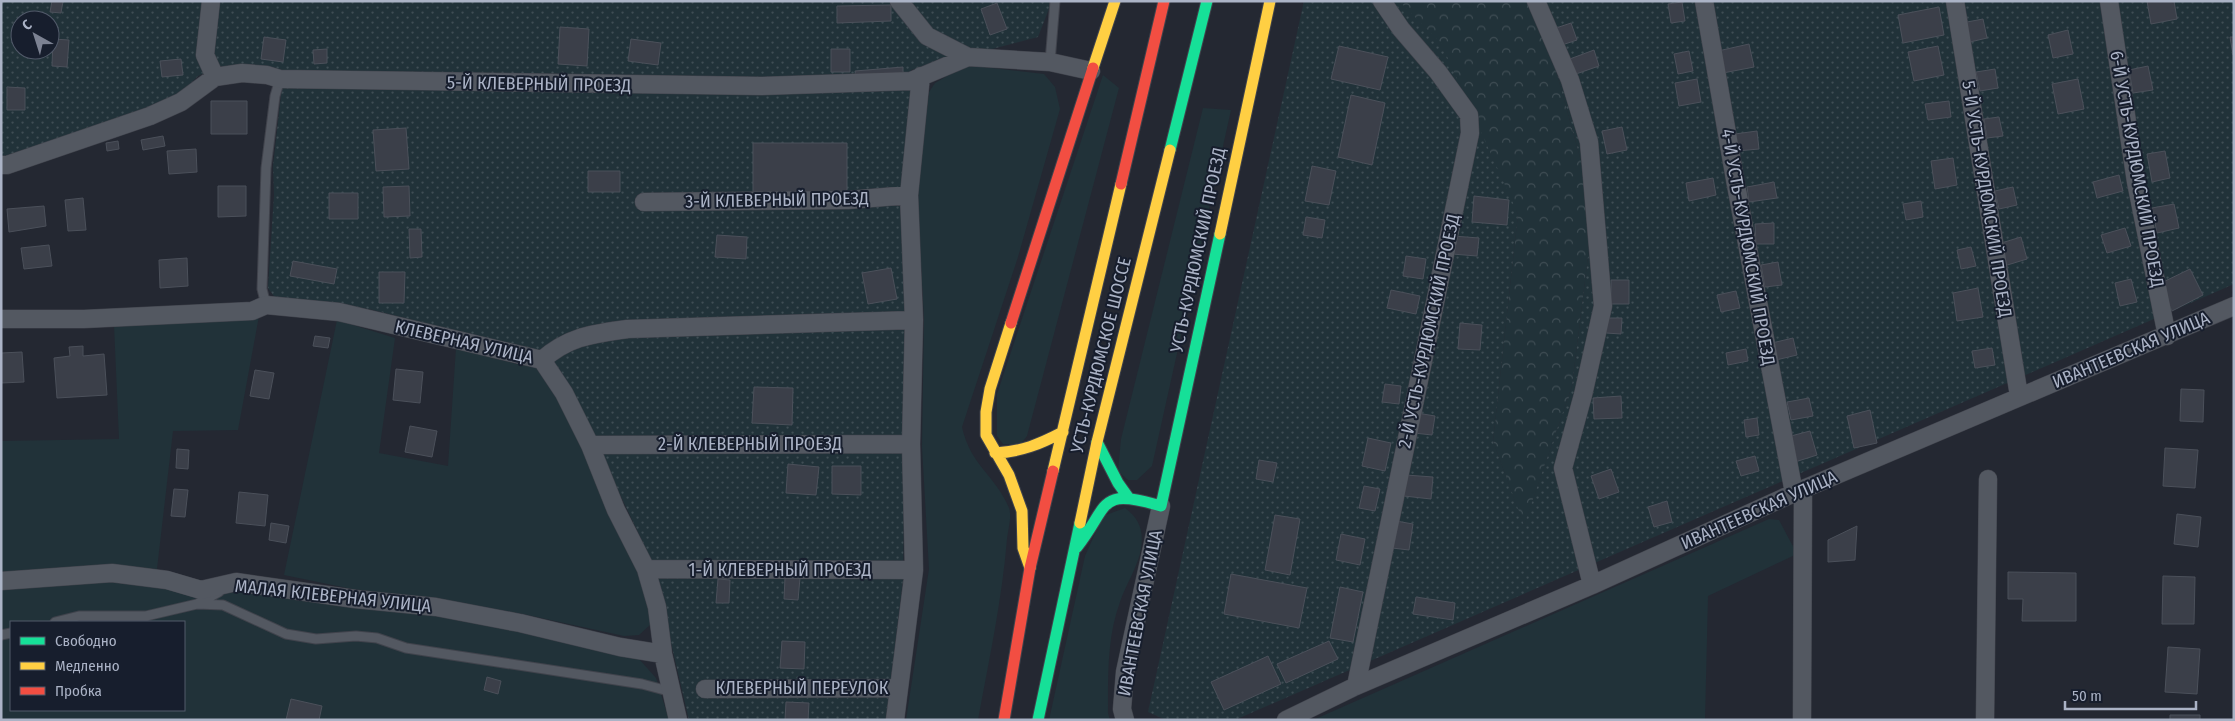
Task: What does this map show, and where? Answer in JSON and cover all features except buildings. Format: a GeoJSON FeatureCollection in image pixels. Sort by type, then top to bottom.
{"type":"FeatureCollection","features":[{"type":"Feature","properties":{"kind":"main road"},"geometry":{"type":"LineString","coordinates":[[1030,568],[1022,548],[1022,511],[1009,475],[994,453],[986,435],[986,412],[990,389],[1115,1]]}},
{"type":"Feature","properties":{"kind":"main road","name":"УСТЬ-КУРДЮМСКОЕ ШОССЕ"},"geometry":{"type":"LineString","coordinates":[[1038,720],[1097,442],[1207,1]]}},
{"type":"Feature","properties":{"kind":"main road","name":"УСТЬ-КУРДЮМСКИЙ ПРОЕЗД"},"geometry":{"type":"LineString","coordinates":[[1161,506],[1270,1]]}},
{"type":"Feature","properties":{"kind":"main road","name":"УСТЬ-КУРДЮМСКОЕ ШОССЕ"},"geometry":{"type":"LineString","coordinates":[[1004,720],[1030,568],[1163,6]]}},
{"type":"Feature","properties":{"kind":"main road"},"geometry":{"type":"LineString","coordinates":[[994,453],[1017,453],[1034,447],[1063,432]]}},
{"type":"Feature","properties":{"kind":"main road"},"geometry":{"type":"LineString","coordinates":[[1097,442],[1106,456],[1116,483],[1128,496]]}},
{"type":"Feature","properties":{"kind":"main road"},"geometry":{"type":"LineString","coordinates":[[1075,548],[1088,534],[1098,513],[1114,498],[1128,496],[1161,506]]}},
{"type":"Feature","properties":{"kind":"street"},"geometry":{"type":"LineString","coordinates":[[211,1],[205,55],[215,77]]}},
{"type":"Feature","properties":{"kind":"street"},"geometry":{"type":"LineString","coordinates":[[899,1],[927,36],[968,57]]}},
{"type":"Feature","properties":{"kind":"street","name":"2-Й УСТЬ-КУРДЮМСКИЙ ПРОЕЗД"},"geometry":{"type":"LineString","coordinates":[[1356,686],[1470,133],[1469,115],[1438,72],[1401,29],[1382,1]]}},
{"type":"Feature","properties":{"kind":"street"},"geometry":{"type":"LineString","coordinates":[[1536,1],[1570,80],[1589,142],[1598,230],[1603,306],[1583,395],[1563,468],[1592,585]]}},
{"type":"Feature","properties":{"kind":"street","name":"4-Й УСТЬ-КУРДЮМСКИЙ ПРОЕЗД"},"geometry":{"type":"LineString","coordinates":[[1704,1],[1736,185],[1799,491],[1802,720]]}},
{"type":"Feature","properties":{"kind":"street","name":"5-Й УСТЬ-КУРДЮМСКИЙ ПРОЕЗД"},"geometry":{"type":"LineString","coordinates":[[1955,1],[2019,396]]}},
{"type":"Feature","properties":{"kind":"street","name":"6-Й УСТЬ-КУРДЮМСКИЙ ПРОЕЗД"},"geometry":{"type":"LineString","coordinates":[[2109,1],[2136,182],[2167,336]]}},
{"type":"Feature","properties":{"kind":"street","name":"5-Й КЛЕВЕРНЫЙ ПРОЕЗД"},"geometry":{"type":"LineString","coordinates":[[1,166],[150,116],[181,102],[215,77],[242,73],[267,75],[280,79],[761,86],[911,81],[968,57],[1050,62],[1091,71]]}},
{"type":"Feature","properties":{"kind":"street"},"geometry":{"type":"LineString","coordinates":[[895,720],[914,570],[910,444],[914,320],[909,195],[921,76]]}},
{"type":"Feature","properties":{"kind":"street","name":"3-Й КЛЕВЕРНЫЙ ПРОЕЗД"},"geometry":{"type":"LineString","coordinates":[[644,202],[848,200],[909,195]]}},
{"type":"Feature","properties":{"kind":"street","name":"КЛЕВЕРНАЯ УЛИЦА"},"geometry":{"type":"LineString","coordinates":[[1,319],[84,319],[252,312],[266,305],[339,312],[542,360],[564,393],[590,446],[616,510],[646,569],[658,607],[663,654],[678,720]]}},
{"type":"Feature","properties":{"kind":"street","name":"ИВАНТЕЕВСКАЯ УЛИЦА"},"geometry":{"type":"LineString","coordinates":[[1286,720],[1356,686],[1592,585],[1799,491],[2234,306]]}},
{"type":"Feature","properties":{"kind":"street"},"geometry":{"type":"LineString","coordinates":[[542,360],[556,348],[580,336],[627,329],[914,320]]}},
{"type":"Feature","properties":{"kind":"street","name":"2-Й КЛЕВЕРНЫЙ ПРОЕЗД"},"geometry":{"type":"LineString","coordinates":[[590,446],[910,444]]}},
{"type":"Feature","properties":{"kind":"street"},"geometry":{"type":"LineString","coordinates":[[1985,720],[1988,479]]}},
{"type":"Feature","properties":{"kind":"street","name":"ИВАНТЕЕВСКАЯ УЛИЦА"},"geometry":{"type":"LineString","coordinates":[[1125,720],[1122,709],[1125,672],[1161,506]]}},
{"type":"Feature","properties":{"kind":"street","name":"1-Й КЛЕВЕРНЫЙ ПРОЕЗД"},"geometry":{"type":"LineString","coordinates":[[646,569],[914,570]]}},
{"type":"Feature","properties":{"kind":"street","name":"МАЛАЯ КЛЕВЕРНАЯ УЛИЦА"},"geometry":{"type":"LineString","coordinates":[[1,581],[112,573],[167,580],[201,590],[236,582],[354,599],[436,607],[520,623],[620,647],[663,654]]}},
{"type":"Feature","properties":{"kind":"street","name":"КЛЕВЕРНЫЙ ПЕРЕУЛОК"},"geometry":{"type":"LineString","coordinates":[[705,689],[899,688]]}},
{"type":"Feature","properties":{"kind":"lane"},"geometry":{"type":"LineString","coordinates":[[1050,62],[1055,1]]}},
{"type":"Feature","properties":{"kind":"lane"},"geometry":{"type":"LineString","coordinates":[[266,305],[262,289],[266,168],[275,96],[280,79]]}},
{"type":"Feature","properties":{"kind":"lane"},"geometry":{"type":"LineString","coordinates":[[198,604],[236,582]]}},
{"type":"Feature","properties":{"kind":"lane"},"geometry":{"type":"LineString","coordinates":[[59,621],[79,616],[146,616],[198,604],[223,605],[286,634],[316,639],[356,636],[377,638],[406,648],[642,684],[672,692]]}},
{"type":"Feature","properties":{"kind":"green space"},"geometry":{"type":"Polygon","coordinates":[[[1,1],[1052,1],[1038,37],[911,70],[903,580],[886,720],[689,720],[652,562],[599,450],[547,354],[369,309],[276,299],[268,288],[274,195],[273,166],[281,95],[281,71],[268,67],[218,66],[198,76],[179,95],[125,118],[1,157],[1,1]]]}},
{"type":"Feature","properties":{"kind":"green space"},"geometry":{"type":"Polygon","coordinates":[[[1304,1],[1399,1],[1441,43],[1518,214],[1493,441],[1524,525],[1572,386],[1594,208],[1552,56],[1529,1],[2234,1],[2234,284],[1235,720],[1166,720],[1148,712],[1304,1]]]}},
{"type":"Feature","properties":{"kind":"green space"},"geometry":{"type":"Polygon","coordinates":[[[1399,1],[1529,1],[1552,56],[1594,208],[1572,386],[1524,526],[1493,441],[1518,214],[1399,1]]]}},
{"type":"Feature","properties":{"kind":"green space"},"geometry":{"type":"Polygon","coordinates":[[[966,65],[1044,74],[1055,87],[1060,109],[1018,257],[962,427],[971,451],[1004,497],[1010,515],[999,607],[978,720],[906,720],[929,569],[922,447],[924,318],[917,194],[929,92],[935,83],[966,65]]]}},
{"type":"Feature","properties":{"kind":"green space"},"geometry":{"type":"Polygon","coordinates":[[[1103,75],[1119,88],[1027,436],[1020,445],[1003,444],[997,436],[997,394],[1103,75]]]}},
{"type":"Feature","properties":{"kind":"green space"},"geometry":{"type":"Polygon","coordinates":[[[1203,108],[1231,110],[1152,466],[1137,480],[1128,480],[1118,471],[1121,439],[1203,108]]]}},
{"type":"Feature","properties":{"kind":"green space"},"geometry":{"type":"Polygon","coordinates":[[[490,206],[582,446],[637,568],[651,609],[651,624],[639,635],[624,636],[523,614],[430,598],[352,589],[284,575],[337,320],[395,338],[379,453],[448,466],[456,348],[524,366],[513,331],[490,206]]]}},
{"type":"Feature","properties":{"kind":"green space"},"geometry":{"type":"Polygon","coordinates":[[[259,316],[238,430],[173,431],[157,569],[111,566],[1,572],[1,441],[119,439],[114,325],[259,316]]]}},
{"type":"Feature","properties":{"kind":"green space"},"geometry":{"type":"Polygon","coordinates":[[[1125,508],[1134,516],[1139,525],[1142,542],[1138,561],[1122,596],[1110,643],[1108,713],[1110,720],[1049,720],[1085,556],[1103,516],[1125,508]]]}},
{"type":"Feature","properties":{"kind":"green space"},"geometry":{"type":"Polygon","coordinates":[[[1769,519],[1779,520],[1797,554],[1708,596],[1705,720],[1313,720],[1769,519]]]}},
{"type":"Feature","properties":{"kind":"green space"},"geometry":{"type":"Polygon","coordinates":[[[114,581],[170,588],[198,596],[237,592],[354,604],[522,629],[639,659],[656,678],[669,720],[1,720],[1,587],[114,581]]]}},
{"type":"Feature","properties":{"kind":"traffic: fast"},"geometry":{"type":"LineString","coordinates":[[1170,150],[1207,1]]}},
{"type":"Feature","properties":{"kind":"traffic: fast"},"geometry":{"type":"LineString","coordinates":[[1077,547],[1101,511],[1107,504],[1115,500],[1126,498],[1161,506],[1220,234]]}},
{"type":"Feature","properties":{"kind":"traffic: fast"},"geometry":{"type":"LineString","coordinates":[[1097,442],[1118,483],[1128,497]]}},
{"type":"Feature","properties":{"kind":"traffic: fast"},"geometry":{"type":"LineString","coordinates":[[1038,720],[1080,523]]}},
{"type":"Feature","properties":{"kind":"traffic: slow"},"geometry":{"type":"LineString","coordinates":[[1093,68],[1115,1]]}},
{"type":"Feature","properties":{"kind":"traffic: slow"},"geometry":{"type":"LineString","coordinates":[[1220,234],[1270,1]]}},
{"type":"Feature","properties":{"kind":"traffic: slow"},"geometry":{"type":"LineString","coordinates":[[1080,523],[1097,442],[1170,150]]}},
{"type":"Feature","properties":{"kind":"traffic: slow"},"geometry":{"type":"LineString","coordinates":[[1053,471],[1121,184]]}},
{"type":"Feature","properties":{"kind":"traffic: slow"},"geometry":{"type":"LineString","coordinates":[[1011,323],[990,389],[986,412],[986,435],[1009,475],[1022,511],[1023,548],[1030,568]]}},
{"type":"Feature","properties":{"kind":"traffic: slow"},"geometry":{"type":"LineString","coordinates":[[995,453],[1030,447],[1063,432]]}},
{"type":"Feature","properties":{"kind":"traffic: jam"},"geometry":{"type":"LineString","coordinates":[[1121,184],[1164,1]]}},
{"type":"Feature","properties":{"kind":"traffic: jam"},"geometry":{"type":"LineString","coordinates":[[1011,323],[1093,68]]}},
{"type":"Feature","properties":{"kind":"traffic: jam"},"geometry":{"type":"LineString","coordinates":[[1004,720],[1030,568],[1053,471]]}}]}
